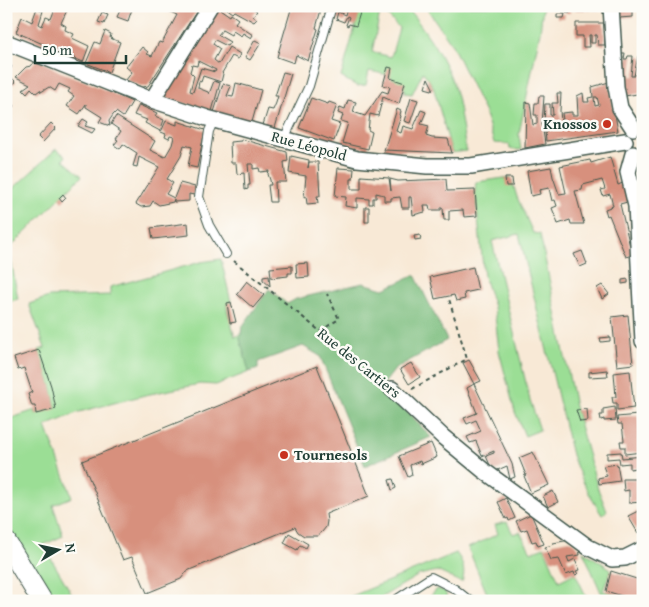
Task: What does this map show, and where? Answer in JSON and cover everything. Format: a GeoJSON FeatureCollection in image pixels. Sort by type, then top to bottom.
{"type":"FeatureCollection","features":[{"type":"Feature","properties":{"kind":"main road"},"geometry":{"type":"LineString","coordinates":[[7,544],[42,601]]}},
{"type":"Feature","properties":{"kind":"street"},"geometry":{"type":"LineString","coordinates":[[152,100],[210,6]]}},
{"type":"Feature","properties":{"kind":"street"},"geometry":{"type":"LineString","coordinates":[[611,6],[616,87],[620,108],[638,128],[627,134],[633,150],[628,172],[636,206],[643,341]]}},
{"type":"Feature","properties":{"kind":"street","name":"Rue Léopold"},"geometry":{"type":"LineString","coordinates":[[6,42],[152,100],[214,120],[357,159],[427,166],[471,166],[633,150]]}},
{"type":"Feature","properties":{"kind":"street","name":"Rue des Cartiers"},"geometry":{"type":"LineString","coordinates":[[395,392],[443,437],[483,470],[588,547],[612,559],[621,558],[643,549]]}},
{"type":"Feature","properties":{"kind":"lane"},"geometry":{"type":"LineString","coordinates":[[284,139],[309,86],[332,6]]}},
{"type":"Feature","properties":{"kind":"lane"},"geometry":{"type":"LineString","coordinates":[[214,120],[209,131],[199,197],[208,225],[226,254]]}},
{"type":"Feature","properties":{"kind":"lane"},"geometry":{"type":"LineString","coordinates":[[394,601],[431,577],[456,589],[470,601]]}},
{"type":"Feature","properties":{"kind":"path","name":"Rue des Cartiers"},"geometry":{"type":"LineString","coordinates":[[226,254],[395,392]]}},
{"type":"Feature","properties":{"kind":"path"},"geometry":{"type":"LineString","coordinates":[[320,331],[340,319],[327,294]]}},
{"type":"Feature","properties":{"kind":"path"},"geometry":{"type":"LineString","coordinates":[[395,392],[414,389],[466,359],[449,298]]}},
{"type":"Feature","properties":{"kind":"green space"},"geometry":{"type":"Polygon","coordinates":[[[361,6],[406,6],[429,38],[449,72],[457,97],[466,151],[452,153],[433,86],[423,72],[412,94],[404,93],[405,89],[389,75],[369,71],[366,85],[357,86],[341,77],[361,6]],[[381,8],[372,52],[391,57],[399,28],[381,8]]]}},
{"type":"Feature","properties":{"kind":"green space"},"geometry":{"type":"Polygon","coordinates":[[[425,6],[543,6],[540,32],[519,134],[521,150],[510,149],[509,144],[494,143],[485,113],[451,43],[425,6]]]}},
{"type":"Feature","properties":{"kind":"green space"},"geometry":{"type":"Polygon","coordinates":[[[56,149],[66,156],[63,160],[82,176],[9,249],[18,299],[6,302],[6,195],[56,149]]]}},
{"type":"Feature","properties":{"kind":"green space"},"geometry":{"type":"Polygon","coordinates":[[[511,177],[517,197],[533,233],[540,234],[576,411],[598,489],[607,511],[602,515],[585,486],[572,455],[519,234],[492,241],[530,400],[540,430],[525,436],[515,412],[499,351],[494,307],[484,277],[475,190],[476,182],[511,177]]]}},
{"type":"Feature","properties":{"kind":"green space"},"geometry":{"type":"Polygon","coordinates":[[[221,259],[231,302],[227,304],[227,310],[235,337],[241,334],[249,372],[216,385],[200,384],[145,395],[79,412],[46,426],[72,497],[53,505],[63,536],[43,545],[76,601],[50,601],[6,529],[6,420],[35,410],[36,414],[56,408],[39,350],[45,348],[29,304],[49,297],[110,295],[110,287],[201,262],[221,259]]]}},
{"type":"Feature","properties":{"kind":"green space"},"geometry":{"type":"Polygon","coordinates":[[[415,275],[447,340],[396,368],[383,385],[431,437],[365,466],[320,356],[303,346],[258,362],[258,369],[249,372],[240,339],[242,327],[269,289],[287,304],[296,299],[363,283],[384,289],[415,275]]]}},
{"type":"Feature","properties":{"kind":"green space"},"geometry":{"type":"Polygon","coordinates":[[[507,522],[513,534],[520,532],[531,552],[544,547],[559,581],[575,573],[587,598],[596,599],[603,597],[583,551],[611,569],[603,591],[637,601],[490,601],[468,548],[498,534],[495,525],[507,522]]]}},
{"type":"Feature","properties":{"kind":"green space"},"geometry":{"type":"Polygon","coordinates":[[[456,553],[463,567],[462,582],[437,571],[419,575],[375,601],[340,601],[456,553]]]}},
{"type":"Feature","properties":{"kind":"green space"},"geometry":{"type":"Polygon","coordinates":[[[437,589],[445,591],[447,597],[443,601],[430,597],[437,589]]]}},
{"type":"Feature","properties":{"kind":"building"},"geometry":{"type":"Polygon","coordinates":[[[56,6],[69,6],[61,23],[66,26],[65,30],[74,34],[72,38],[89,46],[83,62],[16,32],[22,17],[32,22],[37,8],[43,11],[39,24],[42,26],[46,17],[51,19],[56,6]]]}},
{"type":"Feature","properties":{"kind":"building"},"geometry":{"type":"Polygon","coordinates":[[[122,6],[133,6],[128,21],[117,17],[122,6]]]}},
{"type":"Feature","properties":{"kind":"building"},"geometry":{"type":"Polygon","coordinates":[[[158,6],[200,6],[148,86],[143,87],[126,80],[132,72],[126,67],[142,47],[148,52],[147,54],[152,56],[159,42],[162,43],[177,15],[158,6]]]}},
{"type":"Feature","properties":{"kind":"building"},"geometry":{"type":"Polygon","coordinates":[[[222,6],[250,6],[257,11],[253,16],[257,19],[254,22],[234,11],[232,13],[222,6]]]}},
{"type":"Feature","properties":{"kind":"building"},"geometry":{"type":"Polygon","coordinates":[[[292,6],[309,9],[310,6],[322,6],[316,28],[318,29],[308,61],[296,55],[294,63],[277,57],[292,6]]]}},
{"type":"Feature","properties":{"kind":"building"},"geometry":{"type":"Polygon","coordinates":[[[351,6],[362,6],[356,26],[346,25],[349,17],[347,16],[344,22],[336,19],[338,12],[345,15],[347,7],[350,8],[351,6]]]}},
{"type":"Feature","properties":{"kind":"building"},"geometry":{"type":"Polygon","coordinates":[[[565,6],[603,6],[603,10],[570,10],[570,13],[566,13],[565,6]]]}},
{"type":"Feature","properties":{"kind":"building"},"geometry":{"type":"Polygon","coordinates":[[[619,6],[633,6],[633,17],[619,18],[619,6]]]}},
{"type":"Feature","properties":{"kind":"building"},"geometry":{"type":"Polygon","coordinates":[[[217,7],[238,19],[235,23],[253,35],[251,38],[243,33],[241,36],[233,31],[231,35],[222,30],[218,35],[230,42],[227,46],[215,40],[213,44],[220,49],[214,60],[219,64],[229,47],[240,54],[238,59],[232,56],[222,73],[221,82],[203,76],[201,82],[199,81],[198,88],[209,94],[214,81],[220,83],[212,111],[162,97],[217,7]],[[198,61],[197,66],[192,65],[190,72],[194,76],[190,91],[193,92],[201,68],[215,72],[216,70],[198,61]]]}},
{"type":"Feature","properties":{"kind":"building"},"geometry":{"type":"Polygon","coordinates":[[[102,13],[108,15],[104,24],[98,22],[102,13]]]}},
{"type":"Feature","properties":{"kind":"building"},"geometry":{"type":"Polygon","coordinates":[[[557,14],[565,14],[564,18],[557,18],[557,14]]]}},
{"type":"Feature","properties":{"kind":"building"},"geometry":{"type":"Polygon","coordinates":[[[6,19],[11,22],[6,30],[6,19]]]}},
{"type":"Feature","properties":{"kind":"building"},"geometry":{"type":"Polygon","coordinates":[[[576,23],[604,23],[605,45],[598,45],[597,35],[595,35],[595,43],[591,43],[591,35],[589,35],[590,47],[583,47],[583,36],[576,36],[576,23]]]}},
{"type":"Feature","properties":{"kind":"building"},"geometry":{"type":"Polygon","coordinates":[[[105,31],[111,34],[110,38],[120,42],[109,72],[86,63],[95,42],[100,44],[105,31]]]}},
{"type":"Feature","properties":{"kind":"building"},"geometry":{"type":"Polygon","coordinates":[[[255,40],[261,43],[250,60],[245,57],[255,40]]]}},
{"type":"Feature","properties":{"kind":"building"},"geometry":{"type":"Polygon","coordinates":[[[622,53],[625,53],[624,59],[627,59],[628,56],[633,56],[631,76],[634,76],[638,56],[643,57],[643,93],[625,96],[622,53]]]}},
{"type":"Feature","properties":{"kind":"building"},"geometry":{"type":"Polygon","coordinates":[[[37,59],[61,72],[132,102],[123,117],[116,112],[113,115],[109,121],[110,126],[99,122],[102,117],[86,107],[86,104],[79,114],[67,106],[74,96],[68,92],[70,89],[59,84],[55,91],[49,87],[36,93],[31,88],[27,93],[23,89],[30,84],[16,77],[37,59]]]}},
{"type":"Feature","properties":{"kind":"building"},"geometry":{"type":"Polygon","coordinates":[[[6,60],[12,67],[6,72],[6,60]]]}},
{"type":"Feature","properties":{"kind":"building"},"geometry":{"type":"Polygon","coordinates":[[[388,67],[392,68],[390,78],[405,83],[399,104],[383,97],[378,116],[370,114],[368,130],[372,132],[368,149],[342,143],[348,123],[341,121],[343,115],[338,113],[340,107],[345,109],[348,100],[356,102],[353,112],[365,116],[382,91],[388,93],[390,87],[383,85],[388,67]]]}},
{"type":"Feature","properties":{"kind":"building"},"geometry":{"type":"Polygon","coordinates":[[[283,72],[291,74],[275,128],[263,125],[268,109],[273,110],[276,103],[278,96],[275,96],[283,72]]]}},
{"type":"Feature","properties":{"kind":"building"},"geometry":{"type":"Polygon","coordinates":[[[11,77],[16,82],[6,87],[6,81],[11,77]]]}},
{"type":"Feature","properties":{"kind":"building"},"geometry":{"type":"Polygon","coordinates":[[[428,78],[433,88],[432,90],[425,88],[428,78]]]}},
{"type":"Feature","properties":{"kind":"building"},"geometry":{"type":"Polygon","coordinates":[[[609,82],[618,131],[546,141],[544,123],[545,104],[550,104],[550,115],[553,115],[552,103],[558,103],[557,93],[561,93],[561,121],[563,120],[562,113],[572,112],[572,115],[578,115],[577,96],[583,93],[584,102],[589,102],[588,98],[593,97],[592,87],[609,82]],[[594,97],[595,106],[599,105],[597,97],[594,97]]]}},
{"type":"Feature","properties":{"kind":"building"},"geometry":{"type":"Polygon","coordinates":[[[236,83],[261,90],[252,122],[214,112],[223,84],[231,86],[227,96],[233,97],[236,83]]]}},
{"type":"Feature","properties":{"kind":"building"},"geometry":{"type":"Polygon","coordinates":[[[539,96],[544,96],[542,124],[545,144],[525,148],[526,102],[530,103],[533,125],[537,124],[537,115],[534,115],[535,103],[538,103],[539,96]]]}},
{"type":"Feature","properties":{"kind":"building"},"geometry":{"type":"Polygon","coordinates":[[[311,98],[337,105],[331,121],[340,124],[334,141],[299,128],[311,98]]]}},
{"type":"Feature","properties":{"kind":"building"},"geometry":{"type":"Polygon","coordinates":[[[411,98],[418,100],[410,123],[404,121],[411,98]]]}},
{"type":"Feature","properties":{"kind":"building"},"geometry":{"type":"Polygon","coordinates":[[[10,102],[14,106],[8,110],[6,105],[10,102]]]}},
{"type":"Feature","properties":{"kind":"building"},"geometry":{"type":"Polygon","coordinates":[[[139,105],[157,113],[155,116],[164,120],[160,131],[145,123],[147,120],[134,115],[139,105]]]}},
{"type":"Feature","properties":{"kind":"building"},"geometry":{"type":"Polygon","coordinates":[[[397,109],[401,111],[401,116],[396,131],[401,133],[403,126],[413,129],[421,110],[426,112],[421,124],[429,126],[426,136],[448,139],[452,153],[384,150],[397,109]]]}},
{"type":"Feature","properties":{"kind":"building"},"geometry":{"type":"Polygon","coordinates":[[[116,116],[155,141],[150,150],[165,157],[174,137],[170,136],[169,139],[165,137],[166,134],[161,132],[166,121],[177,125],[177,121],[205,130],[197,168],[188,166],[192,147],[184,145],[181,156],[167,179],[173,183],[166,194],[174,198],[180,183],[195,187],[194,195],[189,194],[189,201],[174,202],[174,199],[173,202],[159,205],[153,201],[150,206],[141,207],[136,204],[159,167],[139,157],[137,167],[133,166],[137,153],[123,144],[120,149],[114,145],[121,131],[111,124],[116,116]]]}},
{"type":"Feature","properties":{"kind":"building"},"geometry":{"type":"Polygon","coordinates":[[[83,119],[88,122],[85,126],[95,129],[92,133],[78,126],[83,119]]]}},
{"type":"Feature","properties":{"kind":"building"},"geometry":{"type":"Polygon","coordinates":[[[51,123],[56,128],[43,142],[38,137],[51,123]]]}},
{"type":"Feature","properties":{"kind":"building"},"geometry":{"type":"Polygon","coordinates":[[[241,139],[287,152],[288,161],[284,162],[286,182],[275,182],[276,202],[270,202],[268,185],[271,185],[269,171],[260,172],[259,168],[253,169],[253,164],[248,164],[250,185],[245,190],[244,173],[237,174],[236,163],[231,163],[230,142],[241,141],[241,139]]]}},
{"type":"Feature","properties":{"kind":"building"},"geometry":{"type":"Polygon","coordinates":[[[291,156],[309,160],[308,168],[309,162],[318,162],[320,196],[317,196],[318,203],[307,204],[306,196],[304,197],[306,176],[289,173],[291,156]]]}},
{"type":"Feature","properties":{"kind":"building"},"geometry":{"type":"Polygon","coordinates":[[[610,157],[618,185],[625,182],[631,201],[620,204],[632,255],[626,257],[609,215],[607,216],[605,209],[613,206],[610,194],[603,196],[601,190],[605,189],[602,180],[583,185],[582,190],[575,191],[584,224],[571,224],[570,220],[558,224],[552,208],[557,206],[555,200],[552,201],[549,188],[539,190],[540,194],[531,196],[527,171],[551,167],[559,194],[566,193],[560,166],[590,160],[591,163],[610,157]]]}},
{"type":"Feature","properties":{"kind":"building"},"geometry":{"type":"Polygon","coordinates":[[[338,168],[354,169],[351,189],[361,189],[361,176],[389,178],[391,191],[390,179],[398,181],[446,179],[447,191],[475,190],[477,216],[464,217],[463,210],[449,211],[449,220],[444,220],[443,208],[441,210],[430,210],[429,205],[424,205],[425,212],[413,215],[411,197],[409,197],[409,208],[402,208],[400,197],[391,198],[391,201],[384,201],[384,195],[376,193],[376,198],[373,198],[373,204],[369,204],[369,199],[357,198],[357,208],[345,206],[346,197],[335,196],[338,168]]]}},
{"type":"Feature","properties":{"kind":"building"},"geometry":{"type":"Polygon","coordinates":[[[643,168],[643,188],[635,171],[643,168]]]}},
{"type":"Feature","properties":{"kind":"building"},"geometry":{"type":"Polygon","coordinates":[[[505,178],[512,178],[513,186],[506,186],[505,178]]]}},
{"type":"Feature","properties":{"kind":"building"},"geometry":{"type":"Polygon","coordinates":[[[63,194],[66,198],[62,202],[59,198],[63,194]]]}},
{"type":"Feature","properties":{"kind":"building"},"geometry":{"type":"Polygon","coordinates":[[[365,207],[369,207],[369,222],[365,222],[365,207]]]}},
{"type":"Feature","properties":{"kind":"building"},"geometry":{"type":"Polygon","coordinates":[[[188,223],[189,235],[153,239],[151,228],[188,223]]]}},
{"type":"Feature","properties":{"kind":"building"},"geometry":{"type":"Polygon","coordinates":[[[420,235],[421,239],[415,240],[414,236],[420,235]]]}},
{"type":"Feature","properties":{"kind":"building"},"geometry":{"type":"Polygon","coordinates":[[[582,251],[587,264],[580,267],[574,254],[582,251]]]}},
{"type":"Feature","properties":{"kind":"building"},"geometry":{"type":"Polygon","coordinates":[[[308,263],[309,277],[297,278],[296,264],[308,263]]]}},
{"type":"Feature","properties":{"kind":"building"},"geometry":{"type":"Polygon","coordinates":[[[292,266],[292,273],[288,273],[288,276],[271,278],[270,268],[292,266]]]}},
{"type":"Feature","properties":{"kind":"building"},"geometry":{"type":"Polygon","coordinates":[[[473,267],[478,290],[464,293],[465,299],[456,301],[454,295],[435,299],[430,277],[473,267]]]}},
{"type":"Feature","properties":{"kind":"building"},"geometry":{"type":"Polygon","coordinates":[[[269,276],[270,286],[263,280],[263,277],[269,276]]]}},
{"type":"Feature","properties":{"kind":"building"},"geometry":{"type":"Polygon","coordinates":[[[628,279],[628,283],[622,284],[622,280],[628,279]]]}},
{"type":"Feature","properties":{"kind":"building"},"geometry":{"type":"Polygon","coordinates":[[[247,281],[264,295],[253,308],[237,294],[247,281]]]}},
{"type":"Feature","properties":{"kind":"building"},"geometry":{"type":"Polygon","coordinates":[[[602,285],[609,294],[602,299],[597,288],[602,285]]]}},
{"type":"Feature","properties":{"kind":"building"},"geometry":{"type":"Polygon","coordinates":[[[231,302],[236,322],[230,323],[227,303],[231,302]]]}},
{"type":"Feature","properties":{"kind":"building"},"geometry":{"type":"Polygon","coordinates":[[[628,315],[633,364],[617,366],[612,317],[628,315]]]}},
{"type":"Feature","properties":{"kind":"building"},"geometry":{"type":"Polygon","coordinates":[[[610,337],[610,341],[601,342],[600,338],[610,337]]]}},
{"type":"Feature","properties":{"kind":"building"},"geometry":{"type":"Polygon","coordinates":[[[39,350],[51,386],[56,409],[36,414],[35,406],[32,406],[28,394],[32,392],[24,368],[18,370],[14,358],[39,350]]]}},
{"type":"Feature","properties":{"kind":"building"},"geometry":{"type":"Polygon","coordinates":[[[469,360],[481,381],[474,384],[463,363],[469,360]]]}},
{"type":"Feature","properties":{"kind":"building"},"geometry":{"type":"Polygon","coordinates":[[[411,363],[420,377],[409,384],[400,369],[411,363]]]}},
{"type":"Feature","properties":{"kind":"building"},"geometry":{"type":"Polygon","coordinates":[[[317,366],[369,496],[326,514],[326,527],[317,536],[304,536],[295,527],[187,571],[181,579],[147,593],[132,557],[123,560],[82,461],[317,366]]]}},
{"type":"Feature","properties":{"kind":"building"},"geometry":{"type":"Polygon","coordinates":[[[607,370],[608,376],[589,377],[589,372],[607,370]]]}},
{"type":"Feature","properties":{"kind":"building"},"geometry":{"type":"Polygon","coordinates":[[[630,371],[634,408],[617,410],[617,403],[613,403],[612,397],[616,397],[614,373],[630,371]]]}},
{"type":"Feature","properties":{"kind":"building"},"geometry":{"type":"Polygon","coordinates":[[[474,384],[512,464],[515,477],[510,479],[507,466],[493,472],[486,456],[494,453],[494,451],[482,456],[476,441],[470,443],[467,437],[481,431],[476,420],[467,424],[464,418],[477,413],[467,388],[474,384]]]}},
{"type":"Feature","properties":{"kind":"building"},"geometry":{"type":"Polygon","coordinates":[[[615,407],[616,420],[601,420],[600,415],[603,415],[603,409],[615,407]]]}},
{"type":"Feature","properties":{"kind":"building"},"geometry":{"type":"Polygon","coordinates":[[[587,409],[588,421],[580,422],[576,410],[587,409]]]}},
{"type":"Feature","properties":{"kind":"building"},"geometry":{"type":"Polygon","coordinates":[[[638,415],[642,452],[625,454],[625,447],[621,447],[620,441],[624,441],[622,424],[618,424],[617,417],[638,415]]]}},
{"type":"Feature","properties":{"kind":"building"},"geometry":{"type":"Polygon","coordinates":[[[431,443],[437,457],[421,464],[420,461],[410,465],[412,475],[408,477],[399,456],[431,443]]]}},
{"type":"Feature","properties":{"kind":"building"},"geometry":{"type":"Polygon","coordinates":[[[533,452],[549,485],[531,493],[519,458],[533,452]]]}},
{"type":"Feature","properties":{"kind":"building"},"geometry":{"type":"Polygon","coordinates":[[[621,452],[622,458],[643,456],[643,467],[630,469],[630,463],[620,464],[619,458],[607,459],[607,453],[621,452]]]}},
{"type":"Feature","properties":{"kind":"building"},"geometry":{"type":"Polygon","coordinates":[[[617,464],[620,481],[599,484],[598,478],[607,476],[603,466],[617,464]]]}},
{"type":"Feature","properties":{"kind":"building"},"geometry":{"type":"Polygon","coordinates":[[[393,479],[396,488],[392,490],[389,480],[393,479]]]}},
{"type":"Feature","properties":{"kind":"building"},"geometry":{"type":"Polygon","coordinates":[[[623,479],[638,479],[638,484],[643,484],[643,502],[629,503],[629,490],[624,491],[623,479]]]}},
{"type":"Feature","properties":{"kind":"building"},"geometry":{"type":"Polygon","coordinates":[[[553,491],[558,502],[548,507],[543,496],[553,491]]]}},
{"type":"Feature","properties":{"kind":"building"},"geometry":{"type":"Polygon","coordinates":[[[506,498],[515,518],[509,521],[508,518],[506,519],[498,502],[506,498]]]}},
{"type":"Feature","properties":{"kind":"building"},"geometry":{"type":"Polygon","coordinates":[[[638,511],[643,520],[643,531],[638,533],[628,516],[638,511]]]}},
{"type":"Feature","properties":{"kind":"building"},"geometry":{"type":"Polygon","coordinates":[[[531,514],[544,544],[538,546],[536,541],[532,542],[527,529],[521,531],[516,521],[531,514]]]}},
{"type":"Feature","properties":{"kind":"building"},"geometry":{"type":"Polygon","coordinates":[[[289,533],[308,544],[306,548],[300,545],[297,550],[284,543],[289,533]]]}},
{"type":"Feature","properties":{"kind":"building"},"geometry":{"type":"Polygon","coordinates":[[[570,540],[579,548],[580,555],[567,557],[569,562],[575,559],[580,570],[576,571],[578,574],[575,575],[574,572],[566,575],[559,559],[551,560],[545,547],[553,545],[553,543],[570,540]]]}},
{"type":"Feature","properties":{"kind":"building"},"geometry":{"type":"Polygon","coordinates":[[[611,571],[643,581],[643,601],[606,591],[611,571]]]}},
{"type":"Feature","properties":{"kind":"place","name":"Knossos"},"geometry":{"type":"Point","coordinates":[607,124]}},
{"type":"Feature","properties":{"kind":"place","name":"Tournesols"},"geometry":{"type":"Point","coordinates":[284,455]}}]}
